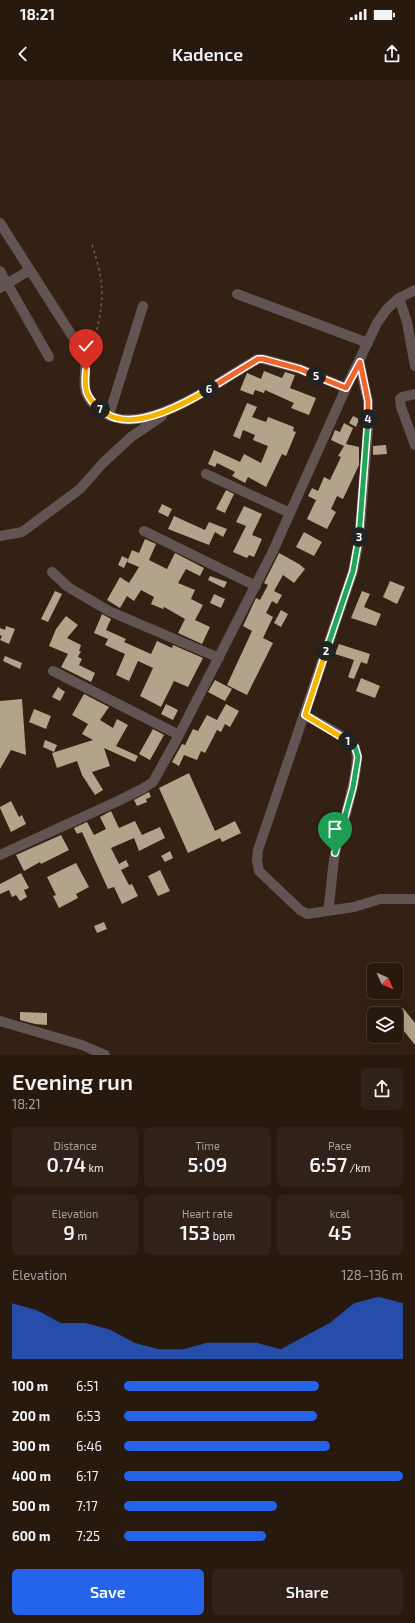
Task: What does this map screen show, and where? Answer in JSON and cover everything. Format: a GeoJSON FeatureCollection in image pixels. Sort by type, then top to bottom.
{"type":"FeatureCollection","features":[{"type":"Feature","properties":{"kind":"street"},"geometry":{"type":"LineString","coordinates":[[0,223],[83,353],[86,361],[84,384],[88,397],[95,405],[109,415],[116,418],[133,420],[153,416],[198,396],[258,359],[300,369],[346,388]]}},
{"type":"Feature","properties":{"kind":"street"},"geometry":{"type":"LineString","coordinates":[[4,285],[30,270]]}},
{"type":"Feature","properties":{"kind":"street"},"geometry":{"type":"LineString","coordinates":[[0,271],[4,285],[49,357]]}},
{"type":"Feature","properties":{"kind":"street"},"geometry":{"type":"LineString","coordinates":[[0,855],[142,789],[153,782],[256,586],[377,323],[399,298],[415,290]]}},
{"type":"Feature","properties":{"kind":"street"},"geometry":{"type":"LineString","coordinates":[[237,294],[368,343]]}},
{"type":"Feature","properties":{"kind":"street"},"geometry":{"type":"LineString","coordinates":[[399,298],[407,322],[415,366]]}},
{"type":"Feature","properties":{"kind":"street"},"geometry":{"type":"LineString","coordinates":[[109,415],[143,306]]}},
{"type":"Feature","properties":{"kind":"street"},"geometry":{"type":"LineString","coordinates":[[360,362],[368,401],[368,429],[359,541],[353,571],[258,850],[257,861],[259,871],[266,879],[300,910],[307,914],[354,906],[380,899],[415,899]]}},
{"type":"Feature","properties":{"kind":"street"},"geometry":{"type":"LineString","coordinates":[[415,394],[402,397],[400,399],[401,407],[415,445]]}},
{"type":"Feature","properties":{"kind":"street"},"geometry":{"type":"LineString","coordinates":[[0,536],[22,532],[80,490],[103,463],[131,437],[175,407]]}},
{"type":"Feature","properties":{"kind":"street"},"geometry":{"type":"LineString","coordinates":[[206,474],[290,512]]}},
{"type":"Feature","properties":{"kind":"street"},"geometry":{"type":"LineString","coordinates":[[144,531],[256,586]]}},
{"type":"Feature","properties":{"kind":"street"},"geometry":{"type":"LineString","coordinates":[[52,572],[68,587],[109,611],[219,658]]}},
{"type":"Feature","properties":{"kind":"street"},"geometry":{"type":"LineString","coordinates":[[53,671],[179,735]]}},
{"type":"Feature","properties":{"kind":"street"},"geometry":{"type":"LineString","coordinates":[[305,715],[347,740],[355,747],[358,757],[353,787],[335,853],[328,911]]}},
{"type":"Feature","properties":{"kind":"street"},"geometry":{"type":"LineString","coordinates":[[0,1021],[82,1045],[105,1055]]}},
{"type":"Feature","properties":{"kind":"path"},"geometry":{"type":"LineString","coordinates":[[83,353],[92,342],[97,331],[103,300],[101,275],[92,244]]}},
{"type":"Feature","properties":{"kind":"building"},"geometry":{"type":"Polygon","coordinates":[[[264,371],[282,378],[285,372],[295,375],[290,388],[316,398],[309,415],[291,408],[294,403],[265,390],[264,393],[255,390],[253,395],[240,390],[247,373],[261,379],[264,371]]]}},
{"type":"Feature","properties":{"kind":"building"},"geometry":{"type":"Polygon","coordinates":[[[247,403],[257,407],[252,417],[266,422],[268,417],[294,427],[293,431],[296,432],[286,456],[282,454],[266,487],[248,477],[245,483],[232,476],[235,472],[217,463],[215,467],[208,464],[214,450],[240,462],[244,454],[261,463],[268,446],[253,440],[255,435],[243,430],[240,439],[233,436],[247,403]]]}},
{"type":"Feature","properties":{"kind":"building"},"geometry":{"type":"Polygon","coordinates":[[[353,416],[359,419],[356,427],[349,423],[353,416]]]}},
{"type":"Feature","properties":{"kind":"building"},"geometry":{"type":"Polygon","coordinates":[[[344,423],[353,428],[346,444],[359,447],[359,465],[343,499],[337,496],[331,509],[336,512],[327,529],[307,519],[316,500],[308,496],[312,488],[318,491],[324,477],[330,480],[341,457],[338,456],[344,446],[331,440],[335,430],[340,432],[344,423]]]}},
{"type":"Feature","properties":{"kind":"building"},"geometry":{"type":"Polygon","coordinates":[[[386,445],[387,454],[373,455],[373,446],[386,445]]]}},
{"type":"Feature","properties":{"kind":"building"},"geometry":{"type":"Polygon","coordinates":[[[226,490],[234,494],[225,513],[216,509],[226,490]]]}},
{"type":"Feature","properties":{"kind":"building"},"geometry":{"type":"Polygon","coordinates":[[[162,504],[172,509],[168,517],[158,512],[162,504]]]}},
{"type":"Feature","properties":{"kind":"building"},"geometry":{"type":"Polygon","coordinates":[[[244,506],[262,514],[252,535],[262,539],[254,557],[249,555],[247,558],[233,552],[246,526],[236,522],[244,506]]]}},
{"type":"Feature","properties":{"kind":"building"},"geometry":{"type":"Polygon","coordinates":[[[174,516],[205,530],[209,522],[227,529],[223,537],[215,532],[209,545],[168,529],[174,516]]]}},
{"type":"Feature","properties":{"kind":"building"},"geometry":{"type":"Polygon","coordinates":[[[304,532],[322,542],[314,556],[296,547],[304,532]]]}},
{"type":"Feature","properties":{"kind":"building"},"geometry":{"type":"Polygon","coordinates":[[[145,539],[156,544],[149,560],[167,569],[175,553],[204,568],[200,576],[186,569],[178,583],[195,590],[191,599],[203,605],[195,620],[210,627],[202,644],[178,633],[185,619],[164,607],[163,609],[151,604],[154,597],[141,590],[134,601],[127,596],[120,608],[107,600],[120,577],[129,583],[139,567],[127,562],[132,550],[139,553],[145,539]]]}},
{"type":"Feature","properties":{"kind":"building"},"geometry":{"type":"Polygon","coordinates":[[[279,553],[305,569],[294,583],[283,575],[274,591],[282,595],[277,604],[272,601],[266,613],[273,617],[263,638],[273,643],[247,695],[227,685],[252,631],[243,626],[256,598],[260,600],[268,585],[264,583],[279,553]]]}},
{"type":"Feature","properties":{"kind":"building"},"geometry":{"type":"Polygon","coordinates":[[[122,556],[128,559],[124,568],[118,565],[122,556]]]}},
{"type":"Feature","properties":{"kind":"building"},"geometry":{"type":"Polygon","coordinates":[[[210,576],[227,582],[224,588],[208,580],[210,576]]]}},
{"type":"Feature","properties":{"kind":"building"},"geometry":{"type":"Polygon","coordinates":[[[390,581],[405,587],[397,604],[383,597],[390,581]]]}},
{"type":"Feature","properties":{"kind":"building"},"geometry":{"type":"Polygon","coordinates":[[[55,591],[62,594],[48,622],[41,619],[55,591]]]}},
{"type":"Feature","properties":{"kind":"building"},"geometry":{"type":"Polygon","coordinates":[[[362,591],[370,594],[364,607],[381,614],[376,626],[351,618],[362,591]]]}},
{"type":"Feature","properties":{"kind":"building"},"geometry":{"type":"Polygon","coordinates":[[[214,594],[225,599],[221,608],[210,603],[214,594]]]}},
{"type":"Feature","properties":{"kind":"building"},"geometry":{"type":"Polygon","coordinates":[[[281,610],[288,614],[281,627],[274,623],[281,610]]]}},
{"type":"Feature","properties":{"kind":"building"},"geometry":{"type":"Polygon","coordinates":[[[102,614],[111,619],[106,630],[126,639],[124,642],[151,654],[157,641],[172,648],[173,645],[203,658],[188,687],[174,681],[161,707],[140,696],[153,668],[138,661],[129,681],[116,675],[125,654],[105,645],[108,639],[94,633],[102,614]]]}},
{"type":"Feature","properties":{"kind":"building"},"geometry":{"type":"Polygon","coordinates":[[[66,616],[78,625],[67,638],[81,645],[79,651],[81,651],[78,657],[82,659],[79,665],[95,673],[91,682],[61,667],[68,654],[49,646],[56,629],[66,616]]]}},
{"type":"Feature","properties":{"kind":"building"},"geometry":{"type":"Polygon","coordinates":[[[6,626],[15,629],[9,644],[0,640],[2,636],[0,635],[0,628],[5,630],[6,626]]]}},
{"type":"Feature","properties":{"kind":"building"},"geometry":{"type":"Polygon","coordinates":[[[339,644],[370,654],[367,664],[361,662],[354,679],[348,677],[354,660],[335,654],[339,644]]]}},
{"type":"Feature","properties":{"kind":"building"},"geometry":{"type":"Polygon","coordinates":[[[5,656],[22,663],[20,669],[3,661],[5,656]]]}},
{"type":"Feature","properties":{"kind":"building"},"geometry":{"type":"Polygon","coordinates":[[[361,678],[380,686],[375,698],[356,691],[361,678]]]}},
{"type":"Feature","properties":{"kind":"building"},"geometry":{"type":"Polygon","coordinates":[[[215,680],[232,689],[225,701],[208,692],[215,680]]]}},
{"type":"Feature","properties":{"kind":"building"},"geometry":{"type":"Polygon","coordinates":[[[58,687],[65,692],[60,701],[52,697],[58,687]]]}},
{"type":"Feature","properties":{"kind":"building"},"geometry":{"type":"Polygon","coordinates":[[[84,694],[109,707],[100,720],[113,728],[117,719],[128,725],[116,746],[138,756],[135,762],[104,748],[110,766],[92,772],[103,790],[95,795],[82,775],[77,761],[57,768],[52,753],[93,740],[82,734],[88,724],[72,715],[84,694]]]}},
{"type":"Feature","properties":{"kind":"building"},"geometry":{"type":"Polygon","coordinates":[[[22,699],[26,755],[11,750],[0,769],[0,701],[22,699]]]}},
{"type":"Feature","properties":{"kind":"building"},"geometry":{"type":"Polygon","coordinates":[[[166,704],[178,710],[173,720],[161,714],[166,704]]]}},
{"type":"Feature","properties":{"kind":"building"},"geometry":{"type":"Polygon","coordinates":[[[226,704],[239,711],[230,727],[225,724],[221,732],[217,730],[205,753],[201,751],[197,760],[184,755],[179,766],[172,762],[182,744],[185,745],[193,729],[198,731],[207,715],[217,720],[226,704]]]}},
{"type":"Feature","properties":{"kind":"building"},"geometry":{"type":"Polygon","coordinates":[[[34,709],[51,716],[46,729],[29,722],[34,709]]]}},
{"type":"Feature","properties":{"kind":"building"},"geometry":{"type":"Polygon","coordinates":[[[153,729],[164,735],[150,760],[139,754],[153,729]]]}},
{"type":"Feature","properties":{"kind":"building"},"geometry":{"type":"Polygon","coordinates":[[[45,740],[57,745],[54,752],[43,747],[45,740]]]}},
{"type":"Feature","properties":{"kind":"building"},"geometry":{"type":"Polygon","coordinates":[[[189,773],[215,831],[235,821],[241,833],[222,842],[220,838],[188,853],[159,788],[189,773]]]}},
{"type":"Feature","properties":{"kind":"building"},"geometry":{"type":"Polygon","coordinates":[[[149,792],[151,797],[146,799],[147,802],[137,806],[134,800],[149,792]]]}},
{"type":"Feature","properties":{"kind":"building"},"geometry":{"type":"Polygon","coordinates":[[[11,801],[19,817],[22,815],[26,824],[11,832],[0,807],[11,801]]]}},
{"type":"Feature","properties":{"kind":"building"},"geometry":{"type":"Polygon","coordinates":[[[111,811],[119,828],[135,821],[142,835],[160,827],[165,838],[139,851],[134,838],[111,848],[119,864],[126,860],[129,866],[121,870],[129,885],[132,884],[138,896],[122,904],[114,887],[108,889],[82,832],[77,834],[74,828],[87,822],[94,835],[106,829],[100,817],[111,811]]]}},
{"type":"Feature","properties":{"kind":"building"},"geometry":{"type":"Polygon","coordinates":[[[61,835],[69,850],[41,864],[40,862],[24,871],[16,855],[61,835]]]}},
{"type":"Feature","properties":{"kind":"building"},"geometry":{"type":"Polygon","coordinates":[[[170,851],[173,858],[165,862],[161,856],[170,851]]]}},
{"type":"Feature","properties":{"kind":"building"},"geometry":{"type":"Polygon","coordinates":[[[76,863],[89,887],[76,894],[78,898],[59,908],[53,896],[56,895],[47,877],[76,863]]]}},
{"type":"Feature","properties":{"kind":"building"},"geometry":{"type":"Polygon","coordinates":[[[160,870],[170,891],[158,896],[148,876],[160,870]]]}},
{"type":"Feature","properties":{"kind":"building"},"geometry":{"type":"Polygon","coordinates":[[[21,873],[29,888],[24,890],[27,897],[20,901],[16,895],[12,897],[9,890],[0,894],[0,884],[21,873]]]}},
{"type":"Feature","properties":{"kind":"building"},"geometry":{"type":"Polygon","coordinates":[[[104,922],[107,929],[97,933],[94,926],[104,922]]]}},
{"type":"Feature","properties":{"kind":"building"},"geometry":{"type":"Polygon","coordinates":[[[403,1008],[415,1023],[415,1045],[403,1030],[403,1008]]]}},
{"type":"Feature","properties":{"kind":"building"},"geometry":{"type":"Polygon","coordinates":[[[20,1012],[47,1013],[47,1025],[35,1024],[20,1020],[20,1012]]]}},
{"type":"Feature","properties":{"kind":"route"},"geometry":{"type":"LineString","coordinates":[[86,370],[84,384],[88,397],[95,405],[116,418],[133,420],[153,416],[198,396],[258,359],[300,369],[346,388],[360,362],[368,401],[368,429],[359,541],[353,571],[305,715],[347,740],[355,747],[358,757],[353,787],[335,853]]}}]}
